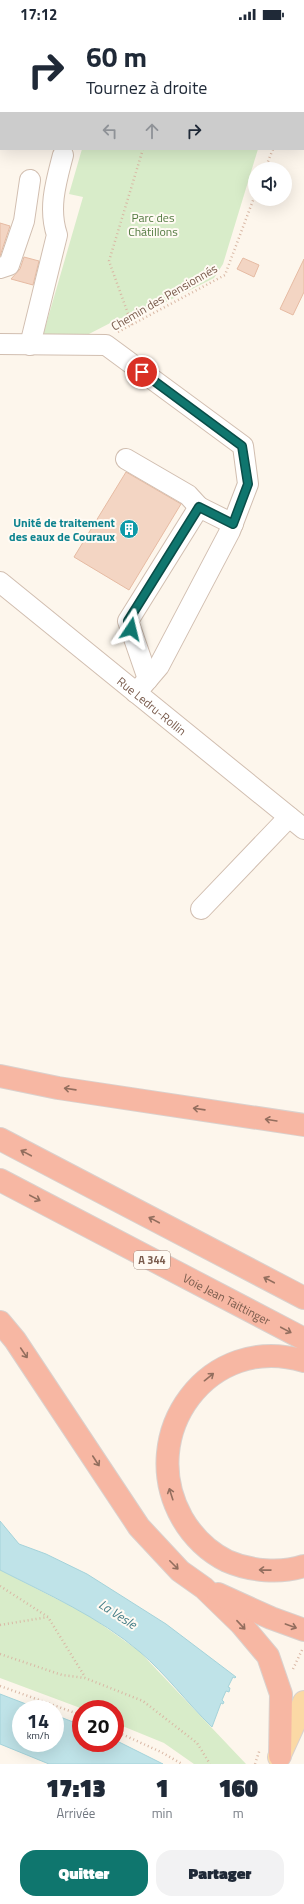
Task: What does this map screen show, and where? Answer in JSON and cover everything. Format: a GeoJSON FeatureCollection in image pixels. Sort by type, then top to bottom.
{"type":"FeatureCollection","features":[{"type":"Feature","properties":{"kind":"highway"},"geometry":{"type":"LineString","coordinates":[[0,1076],[58,1088],[304,1125]]}},
{"type":"Feature","properties":{"kind":"highway"},"geometry":{"type":"LineString","coordinates":[[0,1139],[304,1298]]}},
{"type":"Feature","properties":{"kind":"highway","name":"Voie Jean Taittinger"},"geometry":{"type":"LineString","coordinates":[[0,1180],[304,1339]]}},
{"type":"Feature","properties":{"kind":"highway"},"geometry":{"type":"LineString","coordinates":[[0,1322],[15,1340],[139,1527],[180,1571],[204,1588],[241,1624],[268,1656],[281,1694],[278,1760]]}},
{"type":"Feature","properties":{"kind":"highway"},"geometry":{"type":"LineString","coordinates":[[304,1361],[271,1355],[251,1357],[231,1364],[216,1372],[200,1384],[178,1414],[168,1450],[167,1472],[170,1491],[188,1528],[200,1543],[216,1556],[236,1565],[256,1570],[278,1570],[304,1566]]}},
{"type":"Feature","properties":{"kind":"highway"},"geometry":{"type":"LineString","coordinates":[[204,1588],[271,1618],[304,1630]]}},
{"type":"Feature","properties":{"kind":"main road"},"geometry":{"type":"LineString","coordinates":[[278,1760],[304,1702]]}},
{"type":"Feature","properties":{"kind":"street"},"geometry":{"type":"LineString","coordinates":[[30,344],[57,235],[53,222],[54,192],[63,155]]}},
{"type":"Feature","properties":{"kind":"street"},"geometry":{"type":"LineString","coordinates":[[0,268],[9,265],[24,221],[30,180]]}},
{"type":"Feature","properties":{"kind":"street"},"geometry":{"type":"LineString","coordinates":[[0,344],[106,345],[242,446],[248,484],[233,524],[159,666],[142,686]]}},
{"type":"Feature","properties":{"kind":"street"},"geometry":{"type":"LineString","coordinates":[[126,459],[188,495],[199,507],[233,524]]}},
{"type":"Feature","properties":{"kind":"street"},"geometry":{"type":"LineString","coordinates":[[142,686],[128,621],[199,507]]}},
{"type":"Feature","properties":{"kind":"street","name":"Rue Ledru-Rollin"},"geometry":{"type":"LineString","coordinates":[[0,582],[142,686],[296,823]]}},
{"type":"Feature","properties":{"kind":"street"},"geometry":{"type":"LineString","coordinates":[[201,909],[296,823]]}},
{"type":"Feature","properties":{"kind":"path"},"geometry":{"type":"LineString","coordinates":[[132,325],[109,261],[143,150]]}},
{"type":"Feature","properties":{"kind":"path"},"geometry":{"type":"LineString","coordinates":[[268,162],[273,150]]}},
{"type":"Feature","properties":{"kind":"path","name":"Chemin des Pensionnés"},"geometry":{"type":"LineString","coordinates":[[106,345],[114,334],[225,275],[251,206]]}},
{"type":"Feature","properties":{"kind":"path"},"geometry":{"type":"LineString","coordinates":[[0,1586],[48,1617],[85,1678]]}},
{"type":"Feature","properties":{"kind":"path"},"geometry":{"type":"LineString","coordinates":[[0,1625],[48,1617]]}},
{"type":"Feature","properties":{"kind":"path"},"geometry":{"type":"LineString","coordinates":[[0,1654],[62,1675],[85,1678],[143,1701],[197,1743],[210,1764]]}},
{"type":"Feature","properties":{"kind":"path"},"geometry":{"type":"LineString","coordinates":[[0,1686],[72,1711]]}},
{"type":"Feature","properties":{"kind":"path"},"geometry":{"type":"LineString","coordinates":[[124,1735],[161,1752],[182,1764]]}},
{"type":"Feature","properties":{"kind":"green space","name":"Parc des Châtillons"},"geometry":{"type":"Polygon","coordinates":[[[82,150],[258,150],[254,162],[248,162],[248,182],[223,264],[214,278],[142,314],[118,319],[87,335],[43,335],[83,197],[69,194],[82,150]]]}},
{"type":"Feature","properties":{"kind":"green space"},"geometry":{"type":"Polygon","coordinates":[[[0,1570],[88,1615],[139,1651],[246,1764],[194,1764],[164,1743],[124,1727],[124,1700],[72,1700],[72,1705],[64,1702],[64,1700],[59,1700],[0,1678],[0,1570]]]}},
{"type":"Feature","properties":{"kind":"water","name":"La Vesle"},"geometry":{"type":"Polygon","coordinates":[[[0,1521],[19,1544],[46,1554],[87,1574],[166,1624],[236,1677],[233,1677],[228,1687],[230,1688],[229,1692],[226,1691],[222,1700],[224,1702],[223,1704],[221,1703],[212,1727],[150,1661],[124,1639],[90,1617],[0,1570],[0,1521]]]}},
{"type":"Feature","properties":{"kind":"water"},"geometry":{"type":"Polygon","coordinates":[[[0,1694],[16,1700],[12,1700],[12,1749],[0,1744],[0,1694]]]}},
{"type":"Feature","properties":{"kind":"water"},"geometry":{"type":"Polygon","coordinates":[[[64,1718],[72,1722],[72,1752],[124,1752],[124,1744],[163,1764],[49,1764],[20,1752],[64,1752],[64,1718]]]}},
{"type":"Feature","properties":{"kind":"building"},"geometry":{"type":"Polygon","coordinates":[[[0,223],[10,226],[0,256],[0,223]]]}},
{"type":"Feature","properties":{"kind":"building"},"geometry":{"type":"Polygon","coordinates":[[[24,257],[39,261],[33,285],[11,279],[20,269],[24,257]]]}},
{"type":"Feature","properties":{"kind":"building"},"geometry":{"type":"Polygon","coordinates":[[[243,258],[259,265],[254,277],[237,269],[243,258]]]}},
{"type":"Feature","properties":{"kind":"building"},"geometry":{"type":"Polygon","coordinates":[[[304,259],[304,292],[293,315],[280,309],[304,259]]]}},
{"type":"Feature","properties":{"kind":"building","name":"Unité de traitement des eaux de Couraux"},"geometry":{"type":"Polygon","coordinates":[[[126,472],[181,504],[129,590],[74,557],[126,472]]]}},
{"type":"Feature","properties":{"kind":"place","name":"Unité de traitement des eaux de Couraux"},"geometry":{"type":"Point","coordinates":[129,529]}},
{"type":"Feature","properties":{"kind":"route"},"geometry":{"type":"LineString","coordinates":[[131,629],[128,621],[199,507],[233,524],[248,484],[242,446],[142,372]]}}]}
